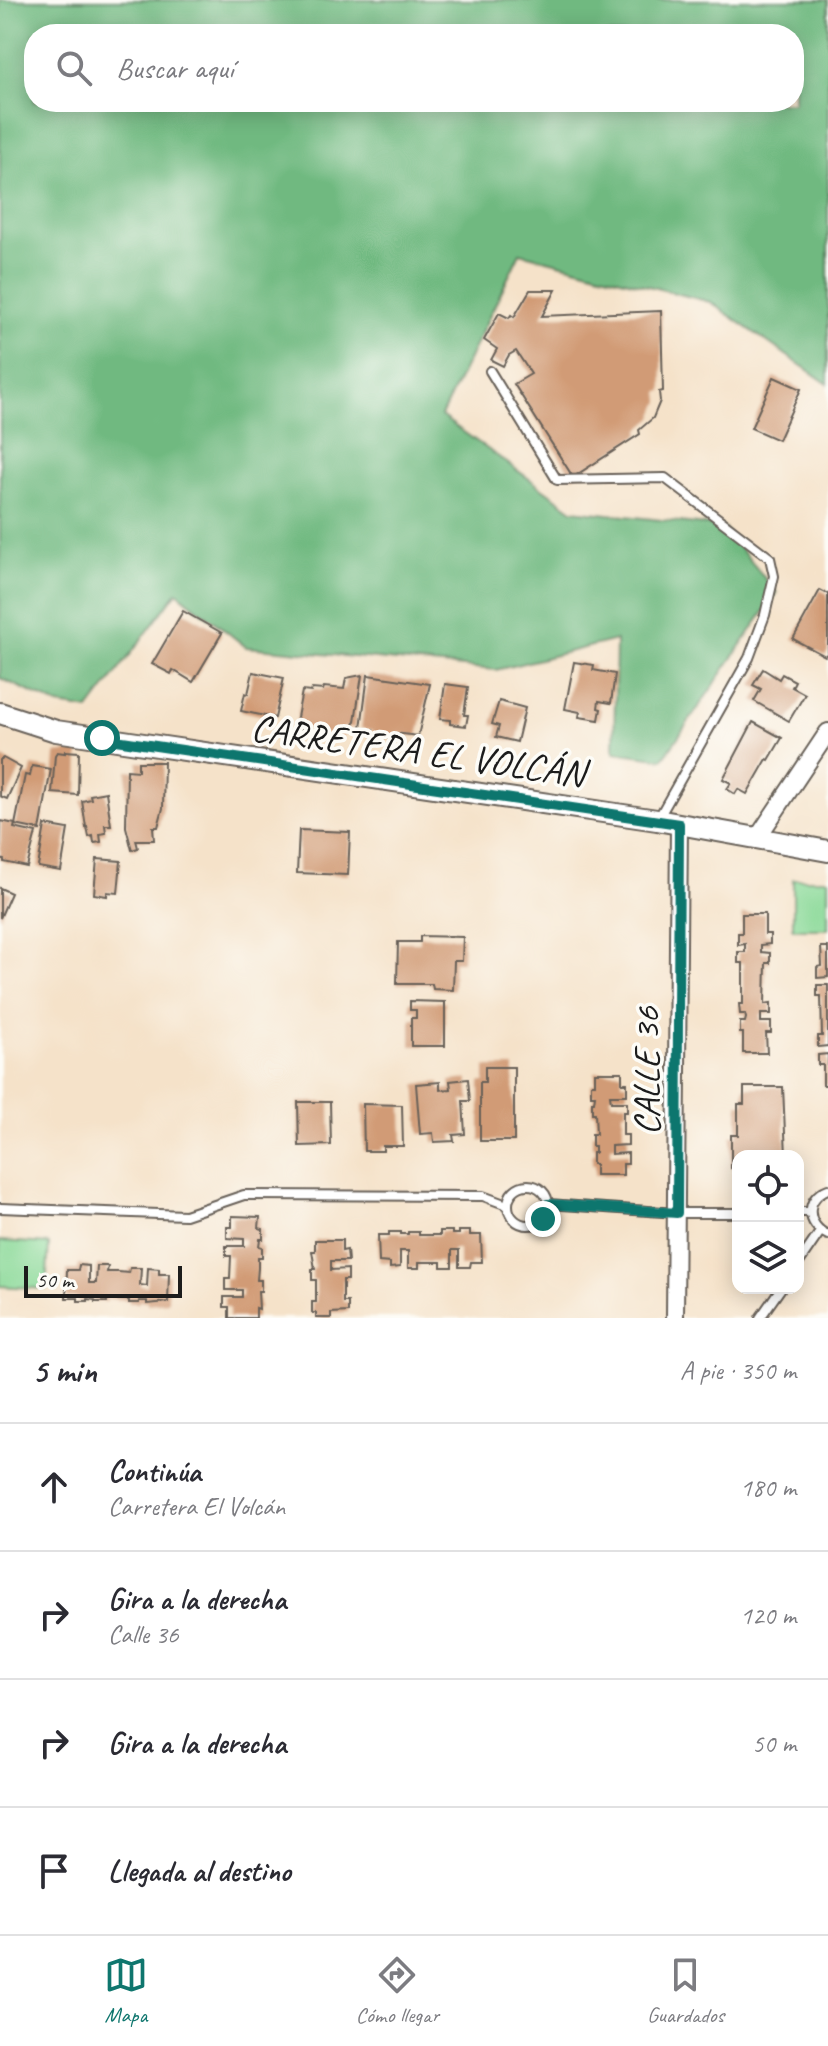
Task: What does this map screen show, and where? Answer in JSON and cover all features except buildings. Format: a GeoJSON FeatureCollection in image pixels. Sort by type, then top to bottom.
{"type":"FeatureCollection","features":[{"type":"Feature","properties":{"kind":"street","name":"CARRETERA EL VOLCÁN"},"geometry":{"type":"LineString","coordinates":[[0,713],[56,731],[657,820],[828,851]]}},
{"type":"Feature","properties":{"kind":"street"},"geometry":{"type":"LineString","coordinates":[[758,837],[828,732]]}},
{"type":"Feature","properties":{"kind":"street","name":"CALLE 36"},"geometry":{"type":"LineString","coordinates":[[675,1318],[679,824]]}},
{"type":"Feature","properties":{"kind":"lane"},"geometry":{"type":"LineString","coordinates":[[490,371],[557,480],[665,478],[770,558],[774,576],[765,615],[749,658],[657,820]]}},
{"type":"Feature","properties":{"kind":"lane"},"geometry":{"type":"LineString","coordinates":[[528,1184],[542,1190],[548,1204],[543,1219],[528,1225],[513,1219],[507,1205],[513,1190],[528,1184]]}},
{"type":"Feature","properties":{"kind":"lane"},"geometry":{"type":"LineString","coordinates":[[804,1257],[824,1234],[813,1225],[810,1212],[814,1198],[828,1189]]}},
{"type":"Feature","properties":{"kind":"lane"},"geometry":{"type":"LineString","coordinates":[[0,1208],[185,1215],[244,1195],[483,1196],[507,1205]]}},
{"type":"Feature","properties":{"kind":"lane"},"geometry":{"type":"LineString","coordinates":[[548,1204],[677,1213],[732,1213]]}},
{"type":"Feature","properties":{"kind":"lane"},"geometry":{"type":"LineString","coordinates":[[804,1212],[810,1212]]}},
{"type":"Feature","properties":{"kind":"lane"},"geometry":{"type":"LineString","coordinates":[[760,1318],[777,1294]]}},
{"type":"Feature","properties":{"kind":"green space"},"geometry":{"type":"Polygon","coordinates":[[[0,0],[828,0],[828,384],[710,302],[520,253],[441,416],[573,510],[723,527],[777,593],[663,759],[614,752],[616,640],[496,670],[246,647],[177,592],[89,710],[58,705],[0,678],[0,0]]]}},
{"type":"Feature","properties":{"kind":"green space"},"geometry":{"type":"Polygon","coordinates":[[[793,879],[828,879],[828,929],[793,929],[793,879]]]}},
{"type":"Feature","properties":{"kind":"green space"},"geometry":{"type":"Polygon","coordinates":[[[0,1241],[49,1244],[46,1289],[0,1286],[0,1241]]]}},
{"type":"Feature","properties":{"kind":"route"},"geometry":{"type":"LineString","coordinates":[[102,738],[679,824],[677,1213],[548,1204],[543,1219]]}}]}
